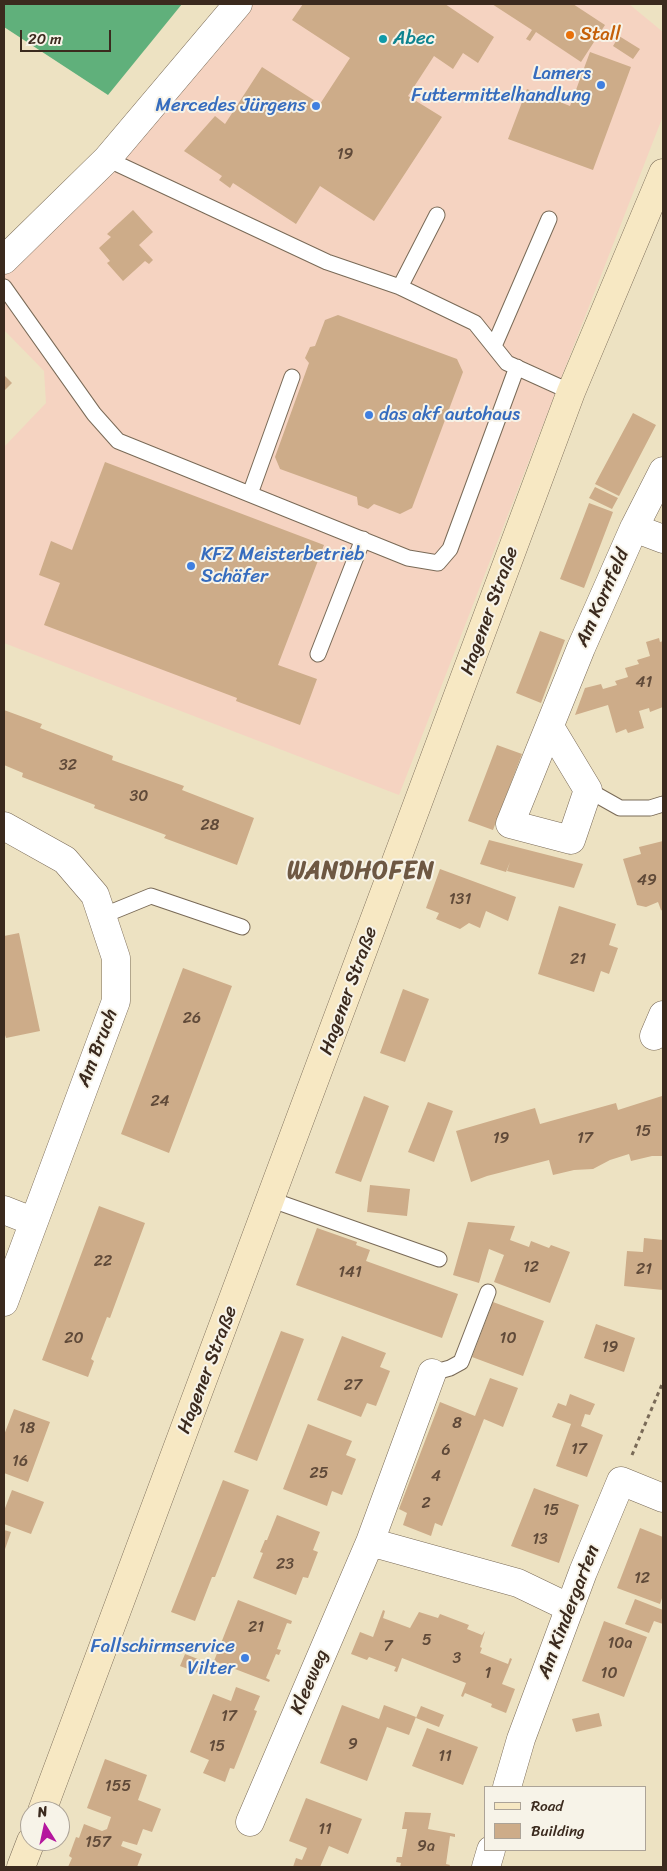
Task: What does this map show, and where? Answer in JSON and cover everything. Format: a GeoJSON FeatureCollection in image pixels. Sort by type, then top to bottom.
{"type":"FeatureCollection","features":[{"type":"Feature","properties":{"kind":"main road","name":"Hagener Straße"},"geometry":{"type":"LineString","coordinates":[[46,1801],[272,1200],[571,392],[663,173]]}},
{"type":"Feature","properties":{"kind":"main road"},"geometry":{"type":"LineString","coordinates":[[21,1867],[27,1851]]}},
{"type":"Feature","properties":{"kind":"street"},"geometry":{"type":"LineString","coordinates":[[4,260],[107,159],[238,4]]}},
{"type":"Feature","properties":{"kind":"street","name":"Am Kornfeld"},"geometry":{"type":"LineString","coordinates":[[588,790],[571,840],[510,824],[581,648],[634,528],[663,471]]}},
{"type":"Feature","properties":{"kind":"street"},"geometry":{"type":"LineString","coordinates":[[634,528],[663,539]]}},
{"type":"Feature","properties":{"kind":"street"},"geometry":{"type":"LineString","coordinates":[[550,728],[588,790]]}},
{"type":"Feature","properties":{"kind":"street","name":"Am Bruch"},"geometry":{"type":"LineString","coordinates":[[4,826],[64,860],[95,895],[116,958],[116,1001],[32,1221],[4,1302]]}},
{"type":"Feature","properties":{"kind":"street"},"geometry":{"type":"LineString","coordinates":[[4,1210],[32,1221]]}},
{"type":"Feature","properties":{"kind":"street","name":"Kleeweg"},"geometry":{"type":"LineString","coordinates":[[250,1822],[370,1542],[432,1374]]}},
{"type":"Feature","properties":{"kind":"street"},"geometry":{"type":"LineString","coordinates":[[621,1481],[663,1498]]}},
{"type":"Feature","properties":{"kind":"street","name":"Am Kindergarten"},"geometry":{"type":"LineString","coordinates":[[507,1786],[521,1739],[583,1572],[621,1481]]}},
{"type":"Feature","properties":{"kind":"street"},"geometry":{"type":"LineString","coordinates":[[370,1542],[518,1583],[570,1608]]}},
{"type":"Feature","properties":{"kind":"street"},"geometry":{"type":"LineString","coordinates":[[486,1867],[490,1851]]}},
{"type":"Feature","properties":{"kind":"lane"},"geometry":{"type":"LineString","coordinates":[[107,159],[327,262],[400,287],[475,323],[507,363],[571,392]]}},
{"type":"Feature","properties":{"kind":"lane"},"geometry":{"type":"LineString","coordinates":[[400,287],[437,215]]}},
{"type":"Feature","properties":{"kind":"lane"},"geometry":{"type":"LineString","coordinates":[[494,346],[549,219]]}},
{"type":"Feature","properties":{"kind":"lane"},"geometry":{"type":"LineString","coordinates":[[4,287],[94,414],[118,441],[408,558],[438,563],[450,549],[517,367]]}},
{"type":"Feature","properties":{"kind":"lane"},"geometry":{"type":"LineString","coordinates":[[250,494],[292,377]]}},
{"type":"Feature","properties":{"kind":"lane"},"geometry":{"type":"LineString","coordinates":[[318,654],[363,539]]}},
{"type":"Feature","properties":{"kind":"lane"},"geometry":{"type":"LineString","coordinates":[[588,790],[620,808],[650,808],[663,804]]}},
{"type":"Feature","properties":{"kind":"lane"},"geometry":{"type":"LineString","coordinates":[[102,916],[151,896],[242,927]]}},
{"type":"Feature","properties":{"kind":"lane"},"geometry":{"type":"LineString","coordinates":[[272,1200],[439,1259]]}},
{"type":"Feature","properties":{"kind":"lane"},"geometry":{"type":"LineString","coordinates":[[432,1374],[461,1362],[488,1292]]}},
{"type":"Feature","properties":{"kind":"path"},"geometry":{"type":"LineString","coordinates":[[621,1481],[663,1382]]}},
{"type":"Feature","properties":{"kind":"shaded area"},"geometry":{"type":"Polygon","coordinates":[[[236,4],[629,4],[663,32],[663,116],[399,795],[4,643],[4,447],[46,403],[44,371],[4,330],[4,268],[236,4]]]}},
{"type":"Feature","properties":{"kind":"green space"},"geometry":{"type":"Polygon","coordinates":[[[4,4],[182,4],[108,95],[4,27],[4,4]]]}},
{"type":"Feature","properties":{"kind":"building"},"geometry":{"type":"Polygon","coordinates":[[[303,4],[445,4],[494,37],[478,63],[463,53],[453,69],[434,56],[408,96],[442,117],[374,221],[320,186],[296,224],[233,183],[230,188],[219,180],[222,176],[184,151],[215,116],[225,124],[262,67],[320,104],[350,58],[292,20],[303,4]]]}},
{"type":"Feature","properties":{"kind":"building","name":"Stall"},"geometry":{"type":"Polygon","coordinates":[[[492,4],[573,4],[605,25],[581,62],[536,32],[530,41],[526,39],[532,30],[492,4]]]}},
{"type":"Feature","properties":{"kind":"building"},"geometry":{"type":"Polygon","coordinates":[[[619,36],[640,49],[633,59],[613,46],[619,36]]]}},
{"type":"Feature","properties":{"kind":"building"},"geometry":{"type":"Polygon","coordinates":[[[590,52],[631,67],[593,170],[508,139],[527,89],[570,106],[590,52]]]}},
{"type":"Feature","properties":{"kind":"building"},"geometry":{"type":"Polygon","coordinates":[[[133,210],[153,232],[139,245],[153,260],[149,264],[145,261],[123,281],[107,263],[110,261],[99,248],[111,237],[107,234],[133,210]]]}},
{"type":"Feature","properties":{"kind":"building","name":"das akf autohaus"},"geometry":{"type":"Polygon","coordinates":[[[338,315],[457,359],[463,372],[412,508],[400,514],[374,504],[368,509],[358,505],[357,497],[280,469],[275,457],[309,363],[305,358],[310,347],[315,346],[325,320],[338,315]]]}},
{"type":"Feature","properties":{"kind":"building"},"geometry":{"type":"Polygon","coordinates":[[[4,375],[12,383],[4,391],[4,375]]]}},
{"type":"Feature","properties":{"kind":"building"},"geometry":{"type":"Polygon","coordinates":[[[633,413],[656,425],[619,496],[595,484],[633,413]]]}},
{"type":"Feature","properties":{"kind":"building","name":"KFZ Meisterbetrieb Schäfer"},"geometry":{"type":"Polygon","coordinates":[[[105,462],[324,545],[278,665],[317,679],[300,725],[236,701],[237,698],[44,625],[60,583],[39,575],[51,541],[72,550],[105,462]]]}},
{"type":"Feature","properties":{"kind":"building"},"geometry":{"type":"Polygon","coordinates":[[[595,487],[618,498],[612,509],[589,498],[595,487]]]}},
{"type":"Feature","properties":{"kind":"building"},"geometry":{"type":"Polygon","coordinates":[[[589,503],[613,512],[584,588],[560,579],[589,503]]]}},
{"type":"Feature","properties":{"kind":"building"},"geometry":{"type":"Polygon","coordinates":[[[540,631],[565,640],[541,703],[516,693],[540,631]]]}},
{"type":"Feature","properties":{"kind":"building"},"geometry":{"type":"Polygon","coordinates":[[[659,638],[660,642],[663,641],[663,707],[650,712],[649,708],[639,711],[644,728],[628,733],[626,729],[616,733],[608,705],[575,715],[585,688],[601,684],[603,689],[617,685],[615,681],[628,677],[625,668],[639,664],[637,660],[650,656],[646,642],[659,638]]]}},
{"type":"Feature","properties":{"kind":"building"},"geometry":{"type":"Polygon","coordinates":[[[4,710],[42,724],[40,728],[113,756],[112,760],[184,786],[182,790],[254,818],[237,865],[164,838],[166,835],[94,808],[95,805],[22,777],[23,773],[4,765],[4,710]]]}},
{"type":"Feature","properties":{"kind":"building"},"geometry":{"type":"Polygon","coordinates":[[[497,745],[522,754],[493,830],[468,821],[497,745]]]}},
{"type":"Feature","properties":{"kind":"building"},"geometry":{"type":"Polygon","coordinates":[[[489,840],[583,864],[574,888],[507,871],[510,862],[506,872],[480,864],[489,840]]]}},
{"type":"Feature","properties":{"kind":"building"},"geometry":{"type":"Polygon","coordinates":[[[663,841],[663,911],[658,902],[646,907],[637,905],[623,859],[641,854],[639,847],[663,841]]]}},
{"type":"Feature","properties":{"kind":"building"},"geometry":{"type":"Polygon","coordinates":[[[440,869],[516,897],[508,921],[486,911],[480,928],[469,923],[460,929],[436,919],[439,913],[426,908],[440,869]]]}},
{"type":"Feature","properties":{"kind":"building"},"geometry":{"type":"Polygon","coordinates":[[[559,906],[616,924],[609,945],[618,948],[609,974],[601,971],[594,992],[538,974],[559,906]]]}},
{"type":"Feature","properties":{"kind":"building"},"geometry":{"type":"Polygon","coordinates":[[[19,933],[40,1031],[6,1038],[4,1032],[4,936],[19,933]]]}},
{"type":"Feature","properties":{"kind":"building"},"geometry":{"type":"Polygon","coordinates":[[[183,968],[232,986],[169,1153],[121,1134],[183,968]]]}},
{"type":"Feature","properties":{"kind":"building"},"geometry":{"type":"Polygon","coordinates":[[[403,989],[429,999],[405,1062],[380,1053],[403,989]]]}},
{"type":"Feature","properties":{"kind":"building"},"geometry":{"type":"Polygon","coordinates":[[[364,1096],[389,1106],[361,1182],[335,1173],[364,1096]]]}},
{"type":"Feature","properties":{"kind":"building"},"geometry":{"type":"Polygon","coordinates":[[[662,1096],[663,1156],[652,1156],[631,1161],[629,1154],[610,1160],[593,1169],[574,1170],[553,1175],[549,1160],[471,1182],[456,1131],[535,1108],[540,1124],[616,1103],[618,1110],[662,1096]]]}},
{"type":"Feature","properties":{"kind":"building"},"geometry":{"type":"Polygon","coordinates":[[[428,1102],[453,1111],[434,1162],[408,1152],[428,1102]]]}},
{"type":"Feature","properties":{"kind":"building"},"geometry":{"type":"Polygon","coordinates":[[[370,1185],[410,1189],[407,1216],[367,1212],[370,1185]]]}},
{"type":"Feature","properties":{"kind":"building"},"geometry":{"type":"Polygon","coordinates":[[[99,1206],[145,1223],[110,1318],[107,1317],[91,1359],[94,1361],[88,1377],[42,1360],[99,1206]]]}},
{"type":"Feature","properties":{"kind":"building"},"geometry":{"type":"Polygon","coordinates":[[[468,1222],[515,1226],[510,1240],[529,1247],[531,1241],[549,1248],[551,1245],[570,1252],[550,1303],[494,1282],[504,1255],[489,1249],[479,1283],[453,1275],[468,1222]]]}},
{"type":"Feature","properties":{"kind":"building"},"geometry":{"type":"Polygon","coordinates":[[[317,1228],[357,1242],[356,1245],[370,1250],[366,1261],[458,1294],[442,1338],[296,1285],[317,1228]]]}},
{"type":"Feature","properties":{"kind":"building"},"geometry":{"type":"Polygon","coordinates":[[[644,1238],[663,1240],[663,1290],[624,1286],[627,1251],[643,1252],[644,1238]]]}},
{"type":"Feature","properties":{"kind":"building"},"geometry":{"type":"Polygon","coordinates":[[[493,1302],[544,1321],[523,1376],[472,1357],[493,1302]]]}},
{"type":"Feature","properties":{"kind":"building"},"geometry":{"type":"Polygon","coordinates":[[[596,1324],[635,1338],[624,1372],[584,1358],[596,1324]]]}},
{"type":"Feature","properties":{"kind":"building"},"geometry":{"type":"Polygon","coordinates":[[[281,1331],[304,1339],[257,1461],[234,1452],[281,1331]]]}},
{"type":"Feature","properties":{"kind":"building"},"geometry":{"type":"Polygon","coordinates":[[[342,1336],[386,1353],[380,1367],[390,1371],[376,1406],[367,1403],[361,1417],[317,1400],[342,1336]]]}},
{"type":"Feature","properties":{"kind":"building"},"geometry":{"type":"Polygon","coordinates":[[[490,1378],[518,1388],[503,1427],[484,1419],[442,1526],[435,1523],[431,1536],[403,1525],[407,1513],[399,1509],[440,1402],[475,1416],[490,1378]]]}},
{"type":"Feature","properties":{"kind":"building"},"geometry":{"type":"Polygon","coordinates":[[[570,1394],[595,1404],[590,1415],[585,1414],[581,1426],[603,1435],[587,1477],[556,1466],[571,1424],[552,1417],[558,1403],[566,1406],[570,1394]]]}},
{"type":"Feature","properties":{"kind":"building"},"geometry":{"type":"Polygon","coordinates":[[[14,1409],[50,1422],[28,1482],[4,1473],[4,1435],[14,1409]]]}},
{"type":"Feature","properties":{"kind":"building"},"geometry":{"type":"Polygon","coordinates":[[[308,1424],[352,1441],[346,1455],[356,1459],[342,1495],[332,1491],[327,1506],[283,1489],[308,1424]]]}},
{"type":"Feature","properties":{"kind":"building"},"geometry":{"type":"Polygon","coordinates":[[[223,1480],[249,1490],[215,1577],[212,1577],[195,1621],[171,1612],[223,1480]]]}},
{"type":"Feature","properties":{"kind":"building"},"geometry":{"type":"Polygon","coordinates":[[[534,1488],[579,1505],[559,1563],[511,1546],[534,1488]]]}},
{"type":"Feature","properties":{"kind":"building"},"geometry":{"type":"Polygon","coordinates":[[[12,1490],[44,1502],[31,1534],[4,1524],[4,1511],[12,1490]]]}},
{"type":"Feature","properties":{"kind":"building"},"geometry":{"type":"Polygon","coordinates":[[[277,1515],[320,1532],[313,1550],[318,1552],[308,1578],[303,1577],[296,1595],[253,1578],[263,1553],[260,1552],[277,1515]]]}},
{"type":"Feature","properties":{"kind":"building"},"geometry":{"type":"Polygon","coordinates":[[[640,1528],[663,1537],[663,1595],[660,1604],[617,1588],[640,1528]]]}},
{"type":"Feature","properties":{"kind":"building"},"geometry":{"type":"Polygon","coordinates":[[[4,1530],[11,1532],[4,1552],[4,1530]]]}},
{"type":"Feature","properties":{"kind":"building"},"geometry":{"type":"Polygon","coordinates":[[[635,1599],[663,1610],[663,1624],[654,1621],[649,1633],[625,1624],[635,1599]]]}},
{"type":"Feature","properties":{"kind":"building"},"geometry":{"type":"Polygon","coordinates":[[[238,1600],[292,1621],[291,1624],[287,1623],[277,1649],[281,1650],[279,1655],[276,1654],[266,1678],[270,1680],[269,1682],[214,1661],[238,1600]]]}},
{"type":"Feature","properties":{"kind":"building"},"geometry":{"type":"Polygon","coordinates":[[[383,1610],[385,1611],[383,1618],[410,1628],[419,1612],[438,1618],[440,1614],[469,1625],[467,1629],[482,1635],[485,1631],[480,1653],[508,1664],[510,1658],[512,1659],[502,1684],[515,1689],[506,1713],[491,1707],[492,1704],[465,1693],[463,1697],[461,1696],[466,1683],[402,1658],[397,1672],[394,1671],[396,1667],[369,1657],[367,1660],[351,1654],[360,1632],[373,1637],[383,1610]]]}},
{"type":"Feature","properties":{"kind":"building"},"geometry":{"type":"Polygon","coordinates":[[[604,1621],[647,1637],[624,1697],[582,1681],[604,1621]]]}},
{"type":"Feature","properties":{"kind":"building"},"geometry":{"type":"Polygon","coordinates":[[[185,1654],[208,1663],[204,1675],[180,1666],[185,1654]]]}},
{"type":"Feature","properties":{"kind":"building"},"geometry":{"type":"Polygon","coordinates":[[[236,1687],[260,1696],[254,1710],[257,1711],[234,1769],[230,1768],[225,1782],[203,1773],[209,1760],[190,1752],[213,1694],[231,1701],[236,1687]]]}},
{"type":"Feature","properties":{"kind":"building"},"geometry":{"type":"Polygon","coordinates":[[[342,1705],[379,1719],[384,1705],[416,1717],[409,1735],[387,1727],[367,1781],[320,1763],[342,1705]]]}},
{"type":"Feature","properties":{"kind":"building"},"geometry":{"type":"Polygon","coordinates":[[[421,1706],[444,1715],[439,1727],[416,1718],[421,1706]]]}},
{"type":"Feature","properties":{"kind":"building"},"geometry":{"type":"Polygon","coordinates":[[[599,1713],[602,1726],[576,1732],[572,1719],[599,1713]]]}},
{"type":"Feature","properties":{"kind":"building"},"geometry":{"type":"Polygon","coordinates":[[[427,1728],[478,1747],[463,1785],[412,1766],[427,1728]]]}},
{"type":"Feature","properties":{"kind":"building"},"geometry":{"type":"Polygon","coordinates":[[[105,1759],[147,1775],[138,1800],[161,1809],[152,1832],[143,1829],[137,1845],[123,1841],[121,1846],[142,1854],[137,1867],[68,1867],[72,1858],[69,1856],[76,1837],[79,1838],[84,1824],[102,1831],[107,1829],[111,1817],[87,1808],[105,1759]]]}},
{"type":"Feature","properties":{"kind":"building"},"geometry":{"type":"Polygon","coordinates":[[[306,1798],[362,1819],[348,1854],[329,1846],[320,1867],[293,1867],[296,1858],[302,1860],[307,1848],[289,1841],[306,1798]]]}},
{"type":"Feature","properties":{"kind":"building"},"geometry":{"type":"Polygon","coordinates":[[[405,1812],[431,1813],[428,1829],[455,1834],[455,1837],[450,1836],[446,1864],[450,1865],[449,1867],[400,1867],[401,1863],[396,1862],[397,1857],[402,1857],[407,1829],[402,1829],[405,1812]]]}},
{"type":"Feature","properties":{"kind":"place","name":"Stall"},"geometry":{"type":"Point","coordinates":[570,35]}},
{"type":"Feature","properties":{"kind":"place","name":"Abec"},"geometry":{"type":"Point","coordinates":[383,39]}},
{"type":"Feature","properties":{"kind":"place","name":"Lamers Futtermittelhandlung"},"geometry":{"type":"Point","coordinates":[601,85]}},
{"type":"Feature","properties":{"kind":"place","name":"Mercedes Jürgens"},"geometry":{"type":"Point","coordinates":[316,106]}},
{"type":"Feature","properties":{"kind":"place","name":"das akf autohaus"},"geometry":{"type":"Point","coordinates":[369,415]}},
{"type":"Feature","properties":{"kind":"place","name":"KFZ Meisterbetrieb Schäfer"},"geometry":{"type":"Point","coordinates":[191,566]}},
{"type":"Feature","properties":{"kind":"place","name":"Fallschirmservice Vilter"},"geometry":{"type":"Point","coordinates":[245,1658]}},
{"type":"Feature","properties":{"kind":"district","name":"WANDHOFEN"},"geometry":{"type":"Point","coordinates":[361,872]}}]}
